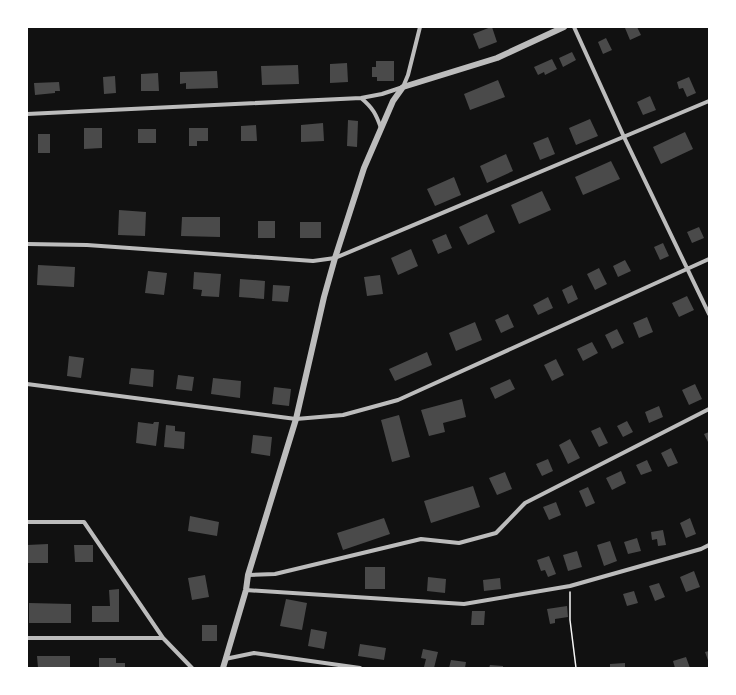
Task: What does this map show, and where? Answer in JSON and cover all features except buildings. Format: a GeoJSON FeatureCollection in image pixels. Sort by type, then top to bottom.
{"type":"FeatureCollection","features":[{"type":"Feature","properties":{"kind":"street"},"geometry":{"type":"LineString","coordinates":[[223,668],[246,590],[248,574],[296,419],[324,296],[335,258],[364,168],[393,101],[408,75],[420,27]]}},
{"type":"Feature","properties":{"kind":"street"},"geometry":{"type":"LineString","coordinates":[[27,114],[361,98],[382,94],[497,58],[564,27]]}},
{"type":"Feature","properties":{"kind":"street"},"geometry":{"type":"LineString","coordinates":[[574,27],[624,137],[709,314]]}},
{"type":"Feature","properties":{"kind":"street"},"geometry":{"type":"LineString","coordinates":[[361,98],[371,107],[381,128]]}},
{"type":"Feature","properties":{"kind":"street"},"geometry":{"type":"LineString","coordinates":[[27,244],[87,245],[313,261],[335,258],[709,101]]}},
{"type":"Feature","properties":{"kind":"street"},"geometry":{"type":"LineString","coordinates":[[27,384],[296,419],[343,415],[398,400],[709,259]]}},
{"type":"Feature","properties":{"kind":"street"},"geometry":{"type":"LineString","coordinates":[[248,574],[275,574],[422,539],[459,543],[496,533],[525,503],[709,409]]}},
{"type":"Feature","properties":{"kind":"street"},"geometry":{"type":"LineString","coordinates":[[27,522],[84,522],[163,638],[192,668]]}},
{"type":"Feature","properties":{"kind":"street"},"geometry":{"type":"LineString","coordinates":[[246,590],[464,604],[570,586],[701,549],[709,545]]}},
{"type":"Feature","properties":{"kind":"street"},"geometry":{"type":"LineString","coordinates":[[27,638],[163,638]]}},
{"type":"Feature","properties":{"kind":"street"},"geometry":{"type":"LineString","coordinates":[[225,659],[254,653],[360,668]]}},
{"type":"Feature","properties":{"kind":"path"},"geometry":{"type":"LineString","coordinates":[[570,586],[570,620],[576,668]]}}]}
